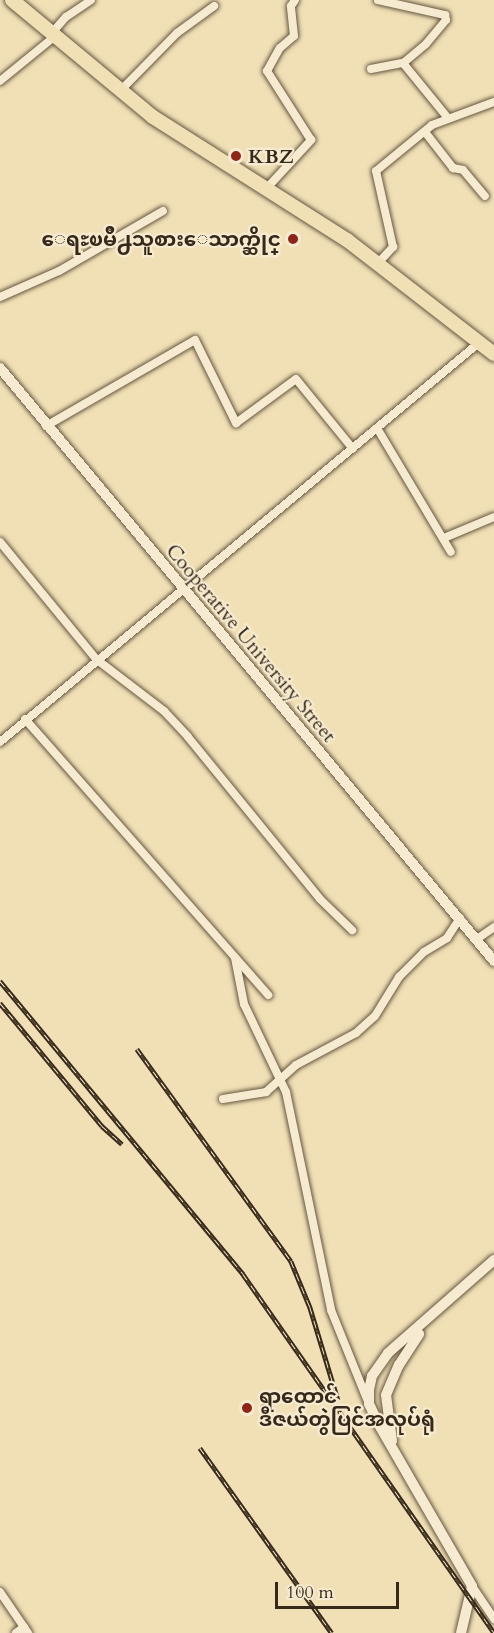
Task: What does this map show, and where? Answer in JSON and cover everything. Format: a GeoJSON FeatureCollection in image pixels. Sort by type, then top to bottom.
{"type":"FeatureCollection","features":[{"type":"Feature","properties":{"kind":"highway"},"geometry":{"type":"LineString","coordinates":[[12,0],[120,91],[177,134],[379,262],[494,354]]}},
{"type":"Feature","properties":{"kind":"street"},"geometry":{"type":"LineString","coordinates":[[0,81],[53,35],[66,17],[91,0]]}},
{"type":"Feature","properties":{"kind":"street"},"geometry":{"type":"LineString","coordinates":[[266,189],[311,140],[267,71],[280,48],[294,36],[291,6],[295,0]]}},
{"type":"Feature","properties":{"kind":"street"},"geometry":{"type":"LineString","coordinates":[[371,69],[403,63],[433,36],[446,20],[445,15],[378,0]]}},
{"type":"Feature","properties":{"kind":"street"},"geometry":{"type":"LineString","coordinates":[[120,91],[177,33],[214,6]]}},
{"type":"Feature","properties":{"kind":"street"},"geometry":{"type":"LineString","coordinates":[[403,63],[447,117]]}},
{"type":"Feature","properties":{"kind":"street"},"geometry":{"type":"LineString","coordinates":[[379,262],[393,247],[376,171],[447,117],[474,112],[494,102]]}},
{"type":"Feature","properties":{"kind":"street"},"geometry":{"type":"LineString","coordinates":[[425,132],[453,168],[463,170],[485,196]]}},
{"type":"Feature","properties":{"kind":"street"},"geometry":{"type":"LineString","coordinates":[[0,296],[58,271],[162,211]]}},
{"type":"Feature","properties":{"kind":"street"},"geometry":{"type":"LineString","coordinates":[[46,426],[195,340],[237,423],[296,379],[353,449]]}},
{"type":"Feature","properties":{"kind":"street"},"geometry":{"type":"LineString","coordinates":[[0,742],[96,659],[480,342]]}},
{"type":"Feature","properties":{"kind":"street","name":"Cooperative University Street"},"geometry":{"type":"LineString","coordinates":[[0,368],[494,961]]}},
{"type":"Feature","properties":{"kind":"street"},"geometry":{"type":"LineString","coordinates":[[377,428],[451,552]]}},
{"type":"Feature","properties":{"kind":"street"},"geometry":{"type":"LineString","coordinates":[[444,538],[494,517]]}},
{"type":"Feature","properties":{"kind":"street"},"geometry":{"type":"LineString","coordinates":[[0,542],[96,659],[164,711],[320,899],[352,930]]}},
{"type":"Feature","properties":{"kind":"street"},"geometry":{"type":"LineString","coordinates":[[25,719],[268,995]]}},
{"type":"Feature","properties":{"kind":"street"},"geometry":{"type":"LineString","coordinates":[[223,1099],[266,1092],[296,1065],[343,1042],[375,1017],[399,977],[424,952],[447,938],[459,918]]}},
{"type":"Feature","properties":{"kind":"street"},"geometry":{"type":"LineString","coordinates":[[477,939],[494,927]]}},
{"type":"Feature","properties":{"kind":"street"},"geometry":{"type":"LineString","coordinates":[[235,958],[244,1004],[281,1078],[331,1310],[369,1404],[472,1586],[494,1618]]}},
{"type":"Feature","properties":{"kind":"street"},"geometry":{"type":"LineString","coordinates":[[369,1404],[372,1376],[379,1365],[494,1260]]}},
{"type":"Feature","properties":{"kind":"street"},"geometry":{"type":"LineString","coordinates":[[392,1444],[386,1395],[408,1348],[433,1317]]}},
{"type":"Feature","properties":{"kind":"street"},"geometry":{"type":"LineString","coordinates":[[461,1633],[472,1586]]}},
{"type":"Feature","properties":{"kind":"street"},"geometry":{"type":"LineString","coordinates":[[0,1592],[26,1630],[16,1633]]}},
{"type":"Feature","properties":{"kind":"railway"},"geometry":{"type":"LineString","coordinates":[[0,981],[243,1274],[494,1633]]}},
{"type":"Feature","properties":{"kind":"railway"},"geometry":{"type":"LineString","coordinates":[[0,1003],[102,1126],[122,1144]]}},
{"type":"Feature","properties":{"kind":"railway"},"geometry":{"type":"LineString","coordinates":[[137,1049],[291,1261],[310,1307],[338,1400]]}},
{"type":"Feature","properties":{"kind":"railway"},"geometry":{"type":"LineString","coordinates":[[200,1448],[332,1633]]}},
{"type":"Feature","properties":{"kind":"place","name":"KBZ"},"geometry":{"type":"Point","coordinates":[236,156]}},
{"type":"Feature","properties":{"kind":"place","name":"ေရႊၿမိဳ႕သူစားေသာက္ဆိုင္"},"geometry":{"type":"Point","coordinates":[293,239]}},
{"type":"Feature","properties":{"kind":"place","name":"ရွာထောင် ဒီဇယ်တွဲပြင်အလုပ်ရုံ"},"geometry":{"type":"Point","coordinates":[247,1408]}}]}
